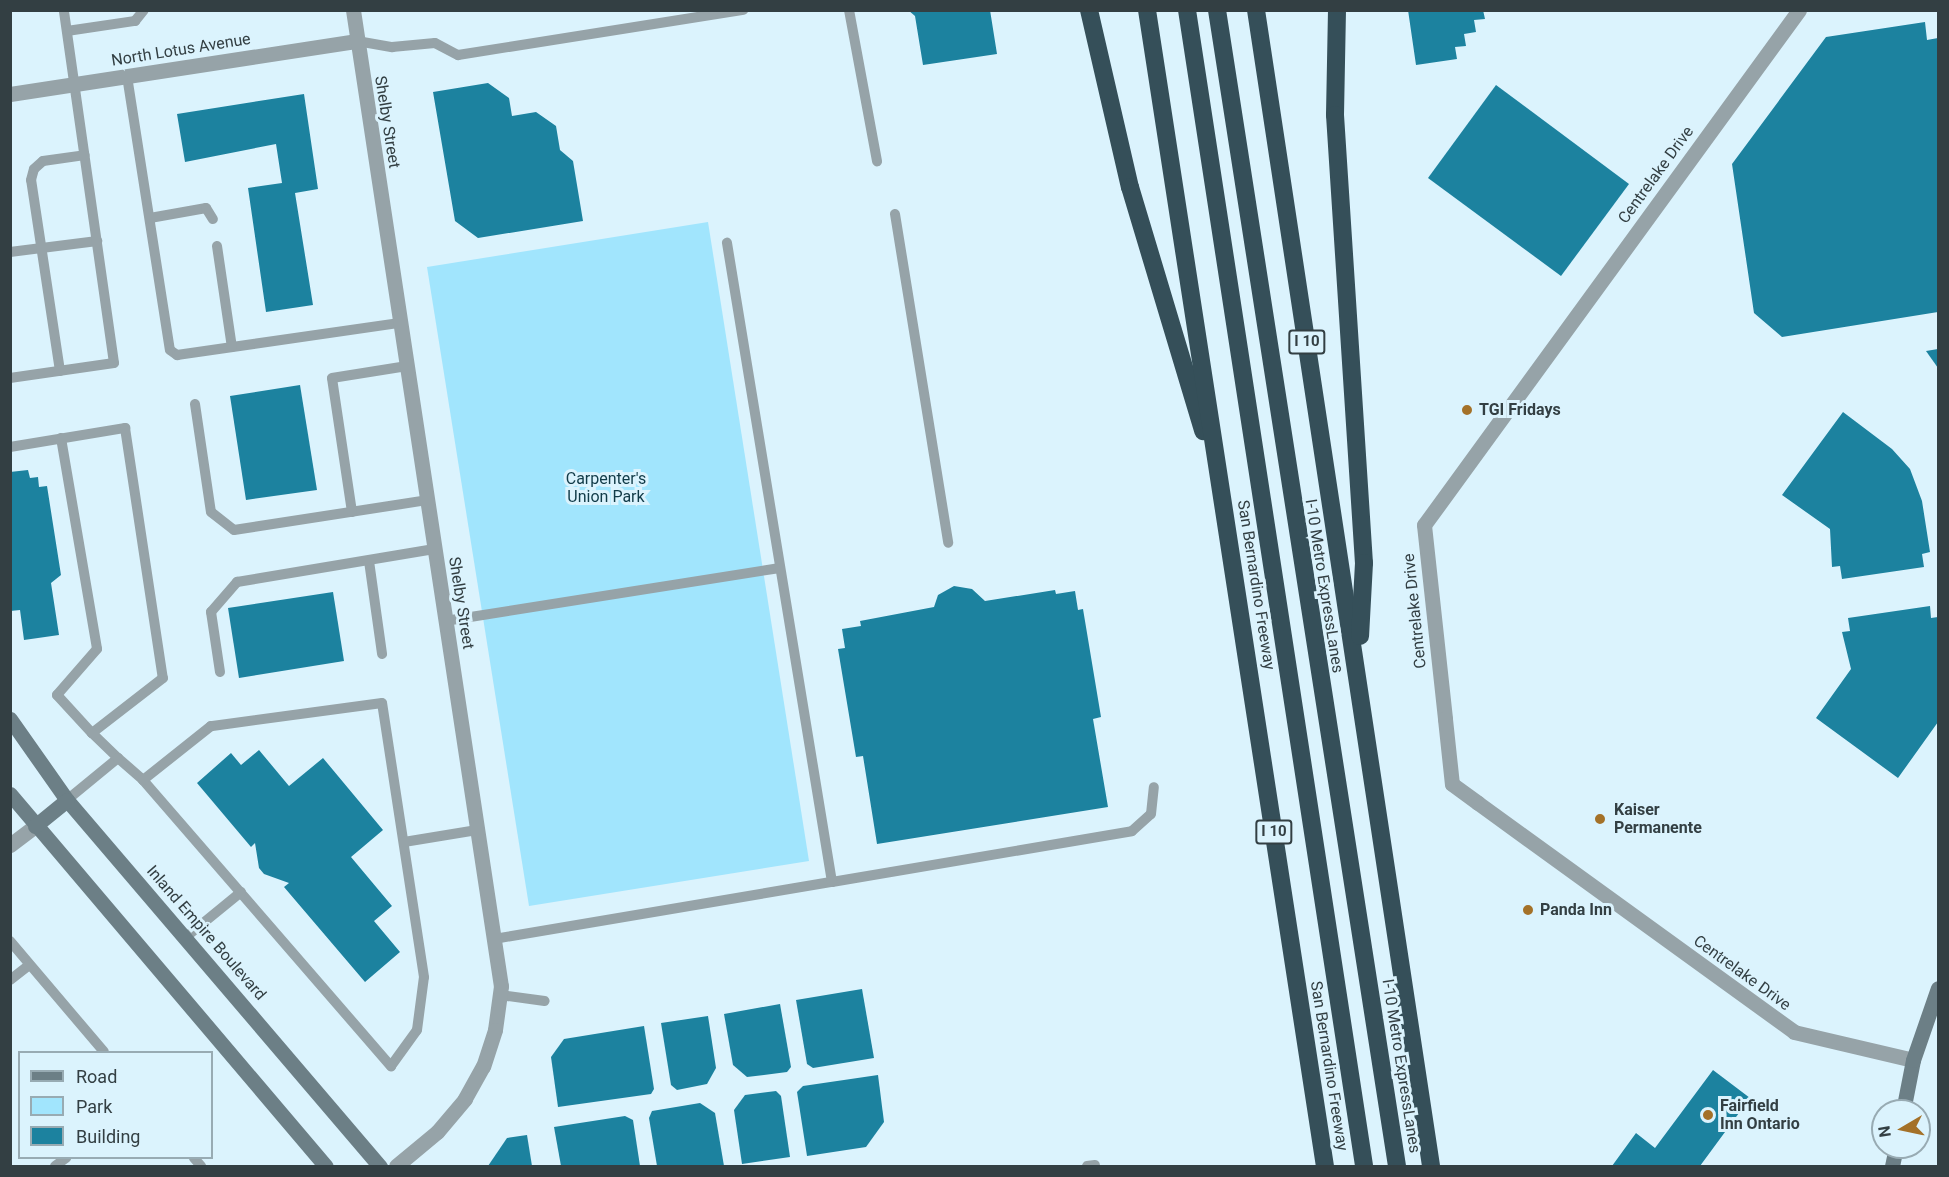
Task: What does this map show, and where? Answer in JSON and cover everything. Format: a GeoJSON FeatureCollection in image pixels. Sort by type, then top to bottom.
{"type":"FeatureCollection","features":[{"type":"Feature","properties":{"kind":"highway"},"geometry":{"type":"LineString","coordinates":[[1089,10],[1130,187],[1223,498]]}},
{"type":"Feature","properties":{"kind":"highway","name":"San Bernardino Freeway"},"geometry":{"type":"LineString","coordinates":[[1147,10],[1325,1167]]}},
{"type":"Feature","properties":{"kind":"highway"},"geometry":{"type":"LineString","coordinates":[[1187,10],[1364,1167]]}},
{"type":"Feature","properties":{"kind":"highway","name":"I-10 Metro ExpressLanes"},"geometry":{"type":"LineString","coordinates":[[1217,10],[1397,1167]]}},
{"type":"Feature","properties":{"kind":"highway","name":"I 10"},"geometry":{"type":"LineString","coordinates":[[1256,10],[1431,1167]]}},
{"type":"Feature","properties":{"kind":"highway"},"geometry":{"type":"LineString","coordinates":[[1337,10],[1335,115],[1364,563],[1358,674]]}},
{"type":"Feature","properties":{"kind":"main road","name":"Inland Empire Boulevard"},"geometry":{"type":"LineString","coordinates":[[10,719],[67,800],[380,1167]]}},
{"type":"Feature","properties":{"kind":"main road"},"geometry":{"type":"LineString","coordinates":[[10,794],[326,1167]]}},
{"type":"Feature","properties":{"kind":"main road"},"geometry":{"type":"LineString","coordinates":[[35,826],[67,800]]}},
{"type":"Feature","properties":{"kind":"main road"},"geometry":{"type":"LineString","coordinates":[[1905,1099],[1913,1060],[1938,988]]}},
{"type":"Feature","properties":{"kind":"street","name":"Shelby Street"},"geometry":{"type":"LineString","coordinates":[[352,10],[494,939],[500,995],[495,1030],[483,1066],[465,1099],[437,1132],[396,1167]]}},
{"type":"Feature","properties":{"kind":"street","name":"Centrelake Drive"},"geometry":{"type":"LineString","coordinates":[[1799,10],[1424,525],[1452,784],[1794,1032],[1913,1060]]}},
{"type":"Feature","properties":{"kind":"street","name":"North Lotus Avenue"},"geometry":{"type":"LineString","coordinates":[[10,94],[357,41]]}},
{"type":"Feature","properties":{"kind":"street"},"geometry":{"type":"LineString","coordinates":[[10,845],[35,826]]}},
{"type":"Feature","properties":{"kind":"lane"},"geometry":{"type":"LineString","coordinates":[[10,378],[114,363],[64,10]]}},
{"type":"Feature","properties":{"kind":"lane"},"geometry":{"type":"LineString","coordinates":[[67,31],[135,21],[144,10]]}},
{"type":"Feature","properties":{"kind":"lane"},"geometry":{"type":"LineString","coordinates":[[357,41],[392,46],[435,43],[458,55],[742,10]]}},
{"type":"Feature","properties":{"kind":"lane"},"geometry":{"type":"LineString","coordinates":[[849,10],[877,161]]}},
{"type":"Feature","properties":{"kind":"lane"},"geometry":{"type":"LineString","coordinates":[[127,76],[170,350],[177,355],[400,323]]}},
{"type":"Feature","properties":{"kind":"lane"},"geometry":{"type":"LineString","coordinates":[[60,371],[31,180],[33,169],[43,161],[85,155]]}},
{"type":"Feature","properties":{"kind":"lane"},"geometry":{"type":"LineString","coordinates":[[150,218],[206,208],[213,219]]}},
{"type":"Feature","properties":{"kind":"lane"},"geometry":{"type":"LineString","coordinates":[[895,214],[948,543]]}},
{"type":"Feature","properties":{"kind":"lane"},"geometry":{"type":"LineString","coordinates":[[10,252],[97,241]]}},
{"type":"Feature","properties":{"kind":"lane"},"geometry":{"type":"LineString","coordinates":[[727,243],[832,882]]}},
{"type":"Feature","properties":{"kind":"lane"},"geometry":{"type":"LineString","coordinates":[[218,246],[232,347]]}},
{"type":"Feature","properties":{"kind":"lane"},"geometry":{"type":"LineString","coordinates":[[352,512],[332,378],[406,366]]}},
{"type":"Feature","properties":{"kind":"lane"},"geometry":{"type":"LineString","coordinates":[[195,404],[211,512],[234,530],[427,500]]}},
{"type":"Feature","properties":{"kind":"lane"},"geometry":{"type":"LineString","coordinates":[[10,447],[125,428],[164,678],[92,733]]}},
{"type":"Feature","properties":{"kind":"lane"},"geometry":{"type":"LineString","coordinates":[[61,438],[97,649],[57,695],[92,733],[143,780],[391,1066],[417,1030],[424,977],[382,703],[212,726],[143,780]]}},
{"type":"Feature","properties":{"kind":"lane"},"geometry":{"type":"LineString","coordinates":[[220,672],[211,612],[237,582],[434,549]]}},
{"type":"Feature","properties":{"kind":"lane"},"geometry":{"type":"LineString","coordinates":[[369,561],[382,654]]}},
{"type":"Feature","properties":{"kind":"lane"},"geometry":{"type":"LineString","coordinates":[[445,621],[780,568]]}},
{"type":"Feature","properties":{"kind":"lane"},"geometry":{"type":"LineString","coordinates":[[67,800],[118,758]]}},
{"type":"Feature","properties":{"kind":"lane"},"geometry":{"type":"LineString","coordinates":[[494,939],[1132,831],[1151,814],[1154,787]]}},
{"type":"Feature","properties":{"kind":"lane"},"geometry":{"type":"LineString","coordinates":[[404,842],[477,830]]}},
{"type":"Feature","properties":{"kind":"lane"},"geometry":{"type":"LineString","coordinates":[[186,937],[241,892]]}},
{"type":"Feature","properties":{"kind":"lane"},"geometry":{"type":"LineString","coordinates":[[10,941],[102,1051]]}},
{"type":"Feature","properties":{"kind":"lane"},"geometry":{"type":"LineString","coordinates":[[10,981],[29,965]]}},
{"type":"Feature","properties":{"kind":"lane"},"geometry":{"type":"LineString","coordinates":[[500,995],[544,1001]]}},
{"type":"Feature","properties":{"kind":"green space","name":"Carpenter's Union Park"},"geometry":{"type":"Polygon","coordinates":[[[708,222],[809,861],[529,906],[427,267],[708,222]]]}},
{"type":"Feature","properties":{"kind":"building"},"geometry":{"type":"Polygon","coordinates":[[[908,10],[990,10],[997,54],[923,65],[915,16],[908,10]]]}},
{"type":"Feature","properties":{"kind":"building"},"geometry":{"type":"Polygon","coordinates":[[[1408,10],[1483,10],[1485,19],[1474,20],[1476,32],[1464,34],[1466,46],[1455,47],[1457,59],[1416,65],[1408,10]]]}},
{"type":"Feature","properties":{"kind":"building"},"geometry":{"type":"Polygon","coordinates":[[[1925,22],[1927,40],[1938,38],[1938,312],[1782,337],[1754,313],[1732,164],[1826,37],[1925,22]]]}},
{"type":"Feature","properties":{"kind":"building"},"geometry":{"type":"Polygon","coordinates":[[[488,83],[509,98],[512,116],[536,112],[556,126],[560,150],[573,161],[583,221],[478,238],[455,221],[433,92],[488,83]]]}},
{"type":"Feature","properties":{"kind":"building"},"geometry":{"type":"Polygon","coordinates":[[[1496,85],[1629,184],[1561,276],[1428,178],[1496,85]]]}},
{"type":"Feature","properties":{"kind":"building"},"geometry":{"type":"Polygon","coordinates":[[[304,94],[318,189],[295,193],[313,305],[266,312],[248,188],[282,183],[276,144],[185,162],[177,114],[304,94]]]}},
{"type":"Feature","properties":{"kind":"building"},"geometry":{"type":"Polygon","coordinates":[[[1938,349],[1938,368],[1926,351],[1938,349]]]}},
{"type":"Feature","properties":{"kind":"building"},"geometry":{"type":"Polygon","coordinates":[[[300,385],[317,490],[246,500],[230,396],[300,385]]]}},
{"type":"Feature","properties":{"kind":"building"},"geometry":{"type":"Polygon","coordinates":[[[1843,412],[1892,449],[1910,469],[1922,501],[1930,552],[1922,554],[1924,567],[1842,579],[1840,566],[1832,567],[1830,529],[1782,495],[1843,412]]]}},
{"type":"Feature","properties":{"kind":"building"},"geometry":{"type":"Polygon","coordinates":[[[28,470],[30,478],[38,477],[39,487],[47,486],[61,575],[51,583],[59,635],[24,640],[20,610],[10,611],[10,472],[28,470]]]}},
{"type":"Feature","properties":{"kind":"building"},"geometry":{"type":"Polygon","coordinates":[[[954,586],[972,589],[985,601],[1055,590],[1056,594],[1075,591],[1078,610],[1083,609],[1101,717],[1093,719],[1108,807],[877,844],[863,756],[856,757],[838,649],[845,648],[842,629],[861,626],[860,621],[934,607],[938,595],[954,586]]]}},
{"type":"Feature","properties":{"kind":"building"},"geometry":{"type":"Polygon","coordinates":[[[333,592],[344,661],[239,678],[228,608],[333,592]]]}},
{"type":"Feature","properties":{"kind":"building"},"geometry":{"type":"Polygon","coordinates":[[[1930,606],[1931,618],[1938,617],[1938,722],[1898,778],[1816,718],[1851,669],[1842,632],[1850,631],[1848,618],[1930,606]]]}},
{"type":"Feature","properties":{"kind":"building"},"geometry":{"type":"Polygon","coordinates":[[[259,750],[289,786],[323,758],[383,830],[351,857],[392,906],[374,921],[400,952],[365,982],[284,887],[289,883],[264,874],[259,868],[255,843],[251,847],[197,783],[231,753],[241,765],[259,750]]]}},
{"type":"Feature","properties":{"kind":"building"},"geometry":{"type":"Polygon","coordinates":[[[862,989],[874,1058],[813,1068],[807,1064],[796,1000],[862,989]]]}},
{"type":"Feature","properties":{"kind":"building"},"geometry":{"type":"Polygon","coordinates":[[[780,1004],[791,1067],[787,1072],[747,1077],[733,1065],[724,1014],[780,1004]]]}},
{"type":"Feature","properties":{"kind":"building"},"geometry":{"type":"Polygon","coordinates":[[[708,1016],[716,1068],[707,1084],[677,1090],[671,1085],[661,1023],[708,1016]]]}},
{"type":"Feature","properties":{"kind":"building"},"geometry":{"type":"Polygon","coordinates":[[[644,1026],[654,1089],[651,1094],[558,1107],[551,1057],[564,1039],[644,1026]]]}},
{"type":"Feature","properties":{"kind":"building","name":"Fairfield Inn Ontario"},"geometry":{"type":"Polygon","coordinates":[[[1713,1070],[1750,1098],[1700,1166],[1612,1166],[1636,1133],[1655,1148],[1713,1070]]]}},
{"type":"Feature","properties":{"kind":"building"},"geometry":{"type":"Polygon","coordinates":[[[878,1075],[884,1122],[866,1147],[807,1156],[797,1092],[803,1086],[878,1075]]]}},
{"type":"Feature","properties":{"kind":"building"},"geometry":{"type":"Polygon","coordinates":[[[776,1091],[781,1096],[790,1157],[742,1164],[734,1110],[745,1095],[776,1091]]]}},
{"type":"Feature","properties":{"kind":"building"},"geometry":{"type":"Polygon","coordinates":[[[700,1103],[715,1113],[724,1166],[657,1166],[649,1118],[652,1111],[700,1103]]]}},
{"type":"Feature","properties":{"kind":"building"},"geometry":{"type":"Polygon","coordinates":[[[625,1116],[633,1120],[640,1166],[561,1166],[554,1127],[625,1116]]]}},
{"type":"Feature","properties":{"kind":"building"},"geometry":{"type":"Polygon","coordinates":[[[527,1135],[532,1166],[488,1166],[507,1138],[527,1135]]]}},
{"type":"Feature","properties":{"kind":"place","name":"TGI Fridays"},"geometry":{"type":"Point","coordinates":[1467,410]}},
{"type":"Feature","properties":{"kind":"place","name":"Kaiser Permanente"},"geometry":{"type":"Point","coordinates":[1600,819]}},
{"type":"Feature","properties":{"kind":"place","name":"Panda Inn"},"geometry":{"type":"Point","coordinates":[1528,910]}},
{"type":"Feature","properties":{"kind":"place","name":"Fairfield Inn Ontario"},"geometry":{"type":"Point","coordinates":[1708,1115]}}]}
